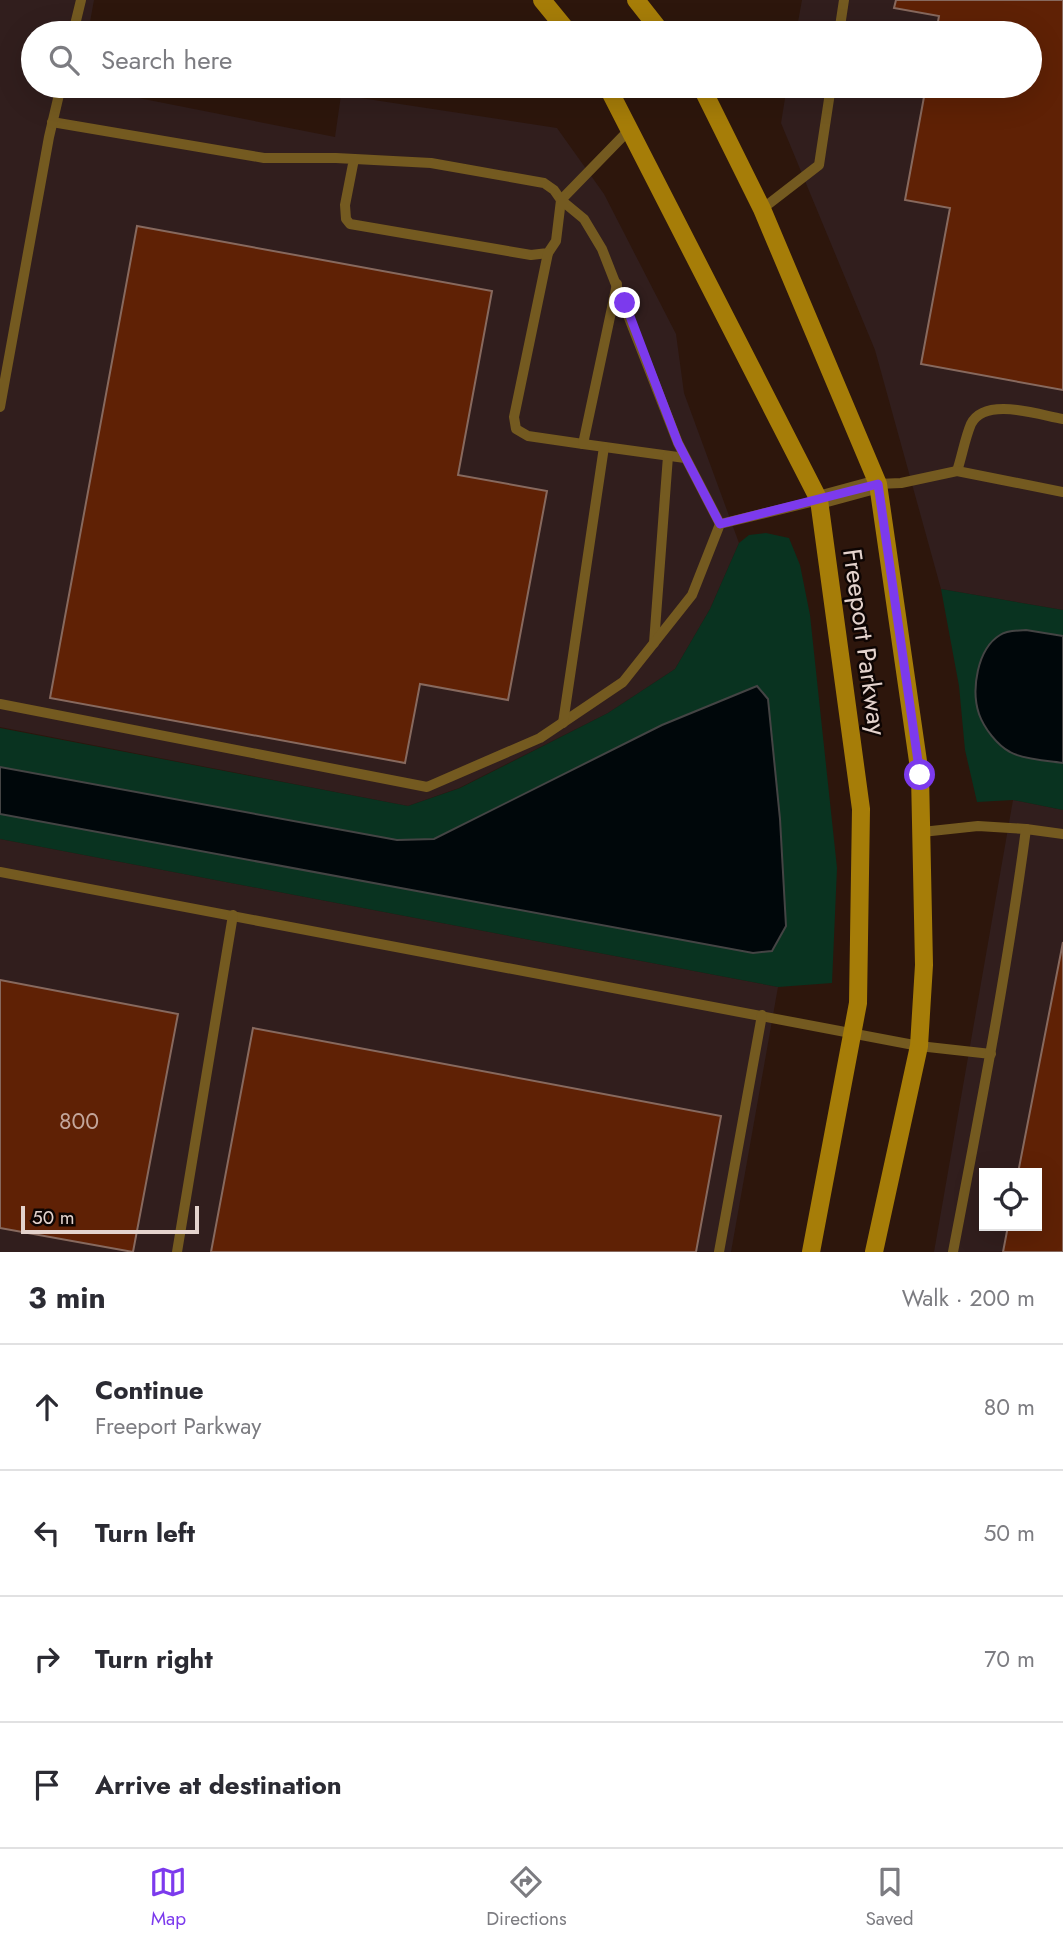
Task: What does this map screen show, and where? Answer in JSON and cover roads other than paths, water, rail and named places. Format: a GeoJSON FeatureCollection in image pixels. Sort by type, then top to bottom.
{"type":"FeatureCollection","features":[{"type":"Feature","properties":{"kind":"main road"},"geometry":{"type":"LineString","coordinates":[[542,0],[559,21]]}},
{"type":"Feature","properties":{"kind":"main road"},"geometry":{"type":"LineString","coordinates":[[636,0],[653,21]]}},
{"type":"Feature","properties":{"kind":"main road","name":"Freeport Parkway"},"geometry":{"type":"LineString","coordinates":[[613,98],[819,500],[861,809],[858,1003],[811,1252]]}},
{"type":"Feature","properties":{"kind":"main road","name":"Freeport Parkway"},"geometry":{"type":"LineString","coordinates":[[707,98],[762,209],[878,484],[920,775],[924,965],[919,1046],[874,1252]]}},
{"type":"Feature","properties":{"kind":"street"},"geometry":{"type":"LineString","coordinates":[[819,500],[878,484]]}},
{"type":"Feature","properties":{"kind":"lane"},"geometry":{"type":"LineString","coordinates":[[76,21],[81,0]]}},
{"type":"Feature","properties":{"kind":"lane"},"geometry":{"type":"LineString","coordinates":[[841,21],[844,0]]}},
{"type":"Feature","properties":{"kind":"lane"},"geometry":{"type":"LineString","coordinates":[[0,407],[58,98]]}},
{"type":"Feature","properties":{"kind":"lane"},"geometry":{"type":"LineString","coordinates":[[762,209],[819,165],[829,98]]}},
{"type":"Feature","properties":{"kind":"lane"},"geometry":{"type":"LineString","coordinates":[[0,704],[428,787],[540,738],[623,682],[692,595],[720,524],[685,458],[617,283],[593,232],[584,219],[544,183],[431,163],[264,158],[52,122]]}},
{"type":"Feature","properties":{"kind":"lane"},"geometry":{"type":"LineString","coordinates":[[630,129],[561,200],[556,241],[548,253],[514,417],[516,429],[528,436],[685,458]]}},
{"type":"Feature","properties":{"kind":"lane"},"geometry":{"type":"LineString","coordinates":[[354,159],[345,205],[346,219],[350,224],[531,255],[548,253]]}},
{"type":"Feature","properties":{"kind":"lane"},"geometry":{"type":"LineString","coordinates":[[583,444],[617,283]]}},
{"type":"Feature","properties":{"kind":"lane"},"geometry":{"type":"LineString","coordinates":[[957,471],[972,422],[986,410],[1007,408],[1063,419]]}},
{"type":"Feature","properties":{"kind":"lane"},"geometry":{"type":"LineString","coordinates":[[564,723],[604,447]]}},
{"type":"Feature","properties":{"kind":"lane"},"geometry":{"type":"LineString","coordinates":[[654,643],[668,456]]}},
{"type":"Feature","properties":{"kind":"lane"},"geometry":{"type":"LineString","coordinates":[[878,484],[901,483],[957,471],[1063,492]]}},
{"type":"Feature","properties":{"kind":"lane"},"geometry":{"type":"LineString","coordinates":[[720,524],[819,500]]}},
{"type":"Feature","properties":{"kind":"lane"},"geometry":{"type":"LineString","coordinates":[[922,832],[978,826],[1026,828],[1063,834]]}},
{"type":"Feature","properties":{"kind":"lane"},"geometry":{"type":"LineString","coordinates":[[953,1252],[991,1054],[1026,828]]}},
{"type":"Feature","properties":{"kind":"lane"},"geometry":{"type":"LineString","coordinates":[[0,872],[919,1046],[991,1054]]}},
{"type":"Feature","properties":{"kind":"lane"},"geometry":{"type":"LineString","coordinates":[[177,1252],[233,915]]}},
{"type":"Feature","properties":{"kind":"lane"},"geometry":{"type":"LineString","coordinates":[[719,1252],[762,1015]]}}]}
